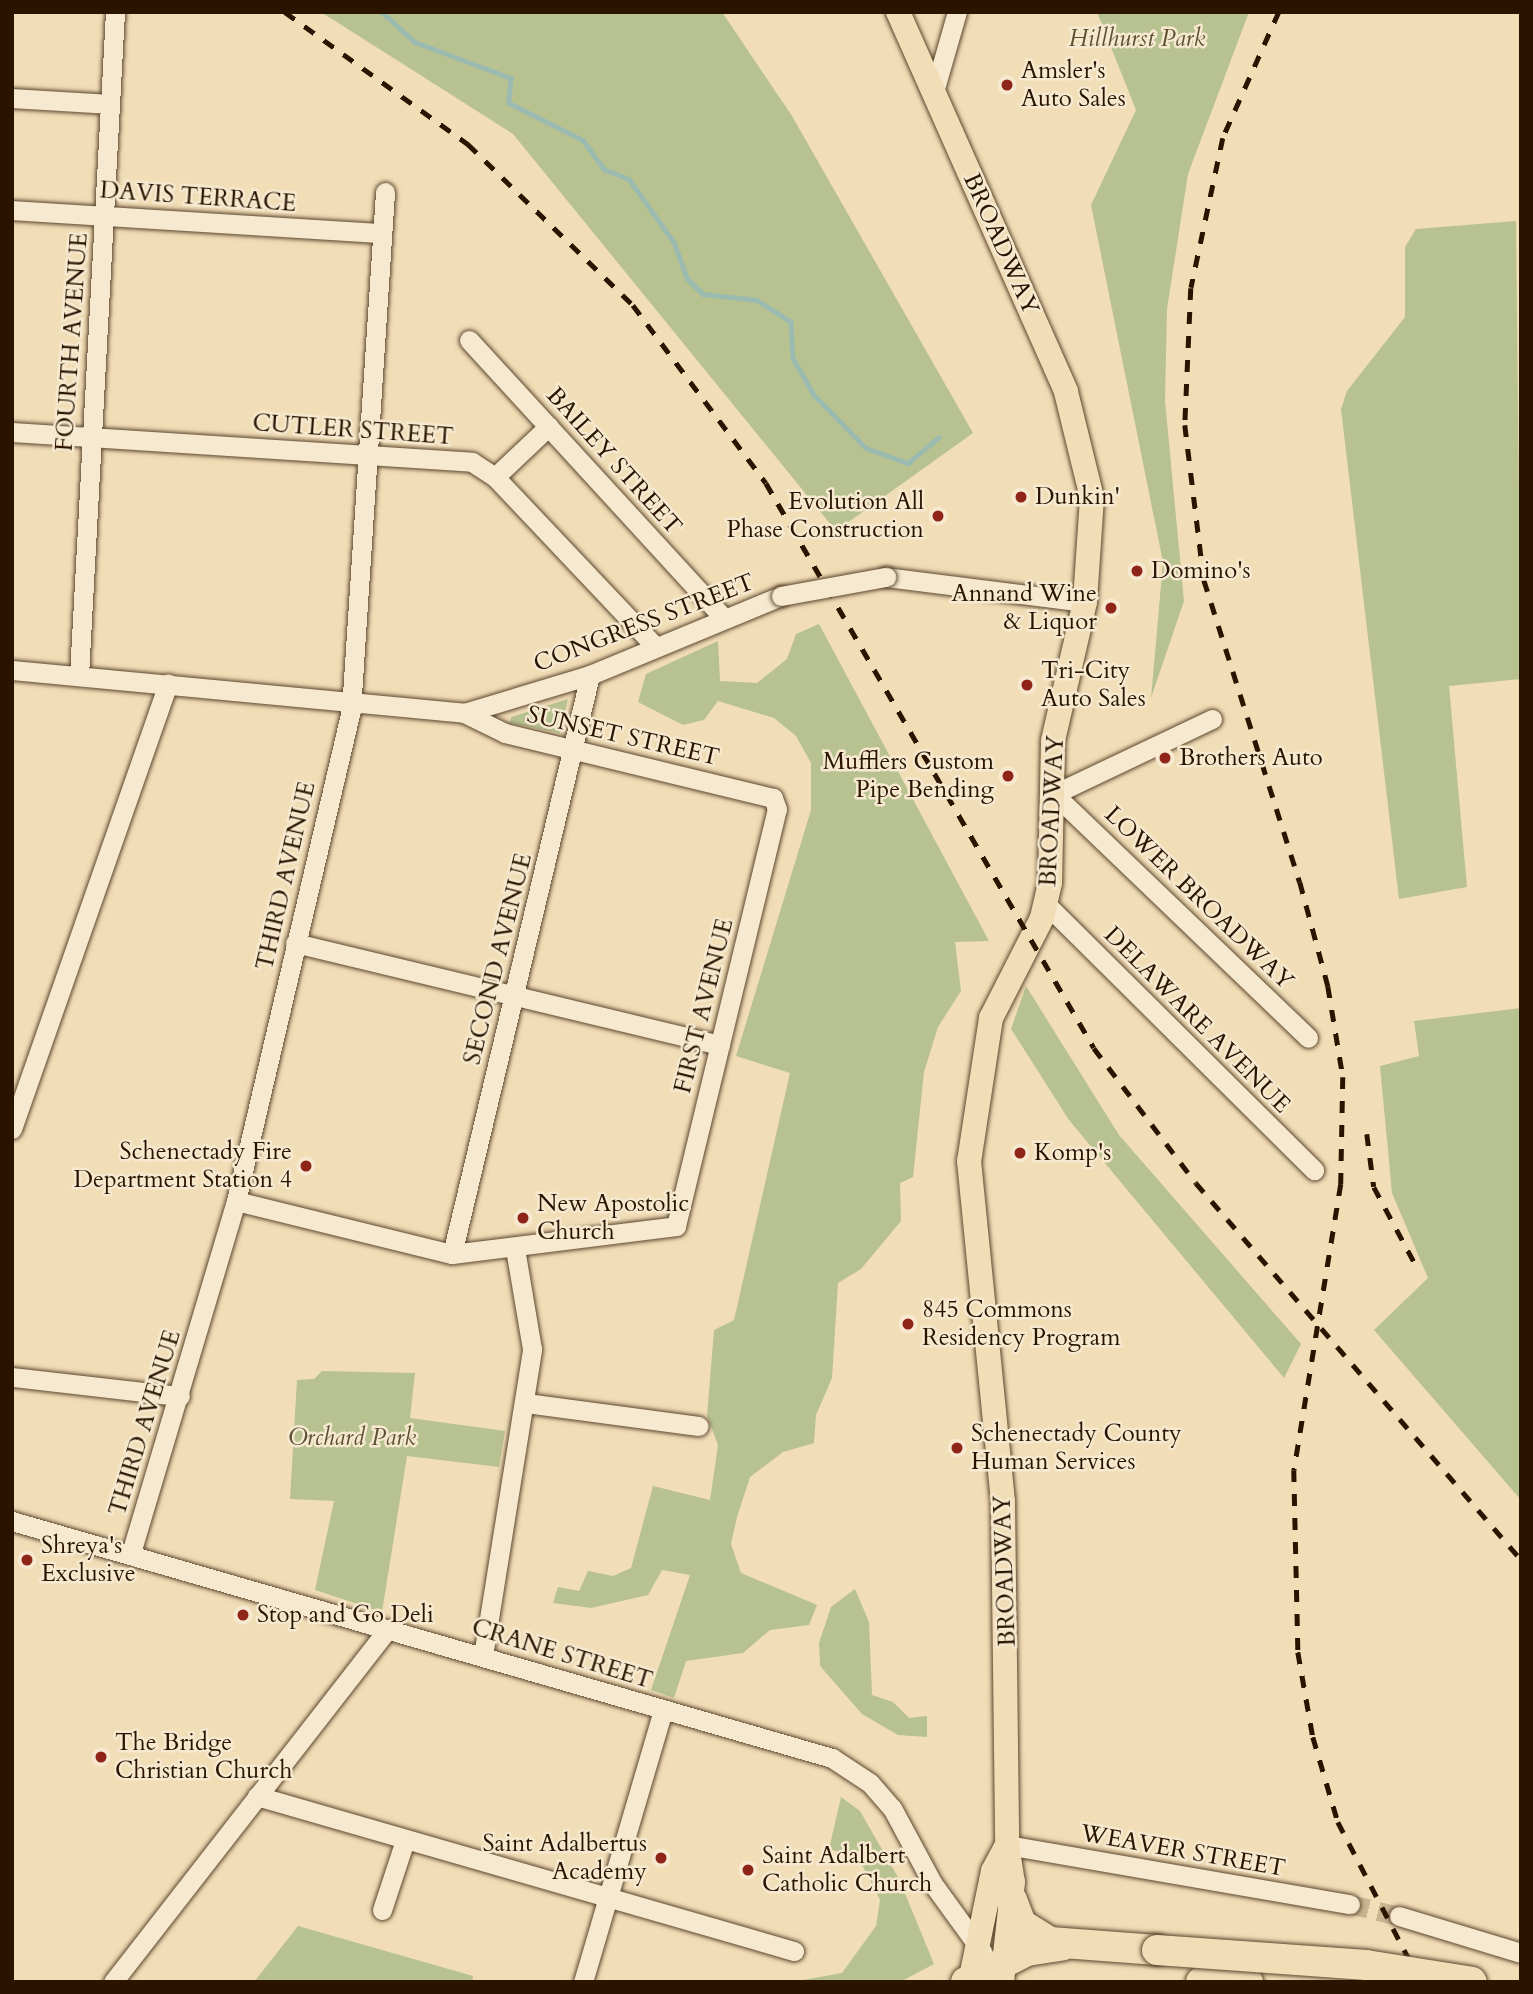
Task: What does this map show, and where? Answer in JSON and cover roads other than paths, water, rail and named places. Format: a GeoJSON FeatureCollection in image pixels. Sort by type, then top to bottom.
{"type":"FeatureCollection","features":[{"type":"Feature","properties":{"kind":"highway"},"geometry":{"type":"LineString","coordinates":[[1012,1900],[1029,1931],[1071,1944]]}},
{"type":"Feature","properties":{"kind":"highway"},"geometry":{"type":"LineString","coordinates":[[969,1981],[1003,1973],[1027,1951],[1071,1944],[1377,1966],[1472,1982]]}},
{"type":"Feature","properties":{"kind":"highway"},"geometry":{"type":"LineString","coordinates":[[1200,1982],[1248,1982]]}},
{"type":"Feature","properties":{"kind":"main road","name":"BROADWAY"},"geometry":{"type":"LineString","coordinates":[[898,12],[1073,413],[1093,498],[1085,602],[1053,741],[1054,794],[1045,904],[991,1018],[969,1170],[1003,1502],[1007,1846],[1012,1900],[1003,1973]]}},
{"type":"Feature","properties":{"kind":"main road","name":"BROADWAY"},"geometry":{"type":"LineString","coordinates":[[969,1981],[993,1871],[1007,1846]]}},
{"type":"Feature","properties":{"kind":"street","name":"FOURTH AVENUE"},"geometry":{"type":"LineString","coordinates":[[79,675],[89,436],[106,215],[115,12]]}},
{"type":"Feature","properties":{"kind":"street"},"geometry":{"type":"LineString","coordinates":[[933,92],[957,12]]}},
{"type":"Feature","properties":{"kind":"street"},"geometry":{"type":"LineString","coordinates":[[12,98],[110,104]]}},
{"type":"Feature","properties":{"kind":"street","name":"THIRD AVENUE"},"geometry":{"type":"LineString","coordinates":[[131,1553],[236,1201],[352,700],[385,192]]}},
{"type":"Feature","properties":{"kind":"street","name":"DAVIS TERRACE"},"geometry":{"type":"LineString","coordinates":[[12,209],[381,233]]}},
{"type":"Feature","properties":{"kind":"street","name":"BAILEY STREET"},"geometry":{"type":"LineString","coordinates":[[469,340],[723,617]]}},
{"type":"Feature","properties":{"kind":"street"},"geometry":{"type":"LineString","coordinates":[[495,477],[549,426]]}},
{"type":"Feature","properties":{"kind":"street","name":"CUTLER STREET"},"geometry":{"type":"LineString","coordinates":[[12,432],[472,462],[495,477],[656,647]]}},
{"type":"Feature","properties":{"kind":"street","name":"CONGRESS STREET"},"geometry":{"type":"LineString","coordinates":[[12,670],[352,700],[464,713],[590,675],[723,617],[781,596],[886,577],[1085,602]]}},
{"type":"Feature","properties":{"kind":"street","name":"SECOND AVENUE"},"geometry":{"type":"LineString","coordinates":[[452,1254],[590,675]]}},
{"type":"Feature","properties":{"kind":"street"},"geometry":{"type":"LineString","coordinates":[[12,1129],[168,684]]}},
{"type":"Feature","properties":{"kind":"street","name":"SUNSET STREET"},"geometry":{"type":"LineString","coordinates":[[464,713],[505,733],[773,798]]}},
{"type":"Feature","properties":{"kind":"street"},"geometry":{"type":"LineString","coordinates":[[1054,794],[1212,719]]}},
{"type":"Feature","properties":{"kind":"street","name":"LOWER BROADWAY"},"geometry":{"type":"LineString","coordinates":[[1054,794],[1308,1038]]}},
{"type":"Feature","properties":{"kind":"street","name":"FIRST AVENUE"},"geometry":{"type":"LineString","coordinates":[[515,1248],[676,1226],[777,809],[773,798]]}},
{"type":"Feature","properties":{"kind":"street","name":"DELAWARE AVENUE"},"geometry":{"type":"LineString","coordinates":[[1045,904],[1314,1170]]}},
{"type":"Feature","properties":{"kind":"street"},"geometry":{"type":"LineString","coordinates":[[295,943],[720,1045]]}},
{"type":"Feature","properties":{"kind":"street"},"geometry":{"type":"LineString","coordinates":[[236,1201],[452,1254],[515,1248],[532,1349],[526,1403],[483,1656]]}},
{"type":"Feature","properties":{"kind":"street"},"geometry":{"type":"LineString","coordinates":[[12,1377],[180,1396]]}},
{"type":"Feature","properties":{"kind":"street"},"geometry":{"type":"LineString","coordinates":[[526,1403],[698,1426]]}},
{"type":"Feature","properties":{"kind":"street","name":"CRANE STREET"},"geometry":{"type":"LineString","coordinates":[[12,1521],[131,1553],[832,1758],[870,1783],[892,1808],[976,1950]]}},
{"type":"Feature","properties":{"kind":"street"},"geometry":{"type":"LineString","coordinates":[[113,1982],[388,1629]]}},
{"type":"Feature","properties":{"kind":"street"},"geometry":{"type":"LineString","coordinates":[[583,1982],[663,1710]]}},
{"type":"Feature","properties":{"kind":"street"},"geometry":{"type":"LineString","coordinates":[[257,1796],[607,1900],[794,1951]]}},
{"type":"Feature","properties":{"kind":"street"},"geometry":{"type":"LineString","coordinates":[[382,1910],[405,1840]]}},
{"type":"Feature","properties":{"kind":"street","name":"WEAVER STREET"},"geometry":{"type":"LineString","coordinates":[[1007,1846],[1350,1904]]}},
{"type":"Feature","properties":{"kind":"street"},"geometry":{"type":"LineString","coordinates":[[1399,1916],[1521,1953]]}},
{"type":"Feature","properties":{"kind":"street"},"geometry":{"type":"LineString","coordinates":[[976,1950],[1003,1973]]}},
{"type":"Feature","properties":{"kind":"waterway"},"geometry":{"type":"LineString","coordinates":[[382,12],[415,42],[511,78],[509,103],[583,140],[604,169],[629,179],[674,242],[687,278],[703,294],[757,300],[791,322],[793,358],[814,395],[866,448],[908,463],[939,437]]}},
{"type":"Feature","properties":{"kind":"tunnel"},"geometry":{"type":"LineString","coordinates":[[1350,1904],[1399,1916]]}},
{"type":"Feature","properties":{"kind":"railway"},"geometry":{"type":"LineString","coordinates":[[285,12],[468,144],[633,305],[766,483],[1094,1048],[1196,1183],[1521,1559]]}},
{"type":"Feature","properties":{"kind":"railway"},"geometry":{"type":"LineString","coordinates":[[1279,12],[1223,138],[1191,288],[1185,425],[1204,580],[1300,882],[1328,986],[1343,1077],[1341,1184],[1294,1470],[1298,1652],[1313,1737],[1338,1822],[1421,1982]]}},
{"type":"Feature","properties":{"kind":"railway"},"geometry":{"type":"LineString","coordinates":[[1367,1134],[1374,1187],[1418,1269]]}},
{"type":"Feature","properties":{"kind":"place","name":"Amsler's Auto Sales"},"geometry":{"type":"Point","coordinates":[1007,85]}},
{"type":"Feature","properties":{"kind":"place","name":"Dunkin'"},"geometry":{"type":"Point","coordinates":[1021,497]}},
{"type":"Feature","properties":{"kind":"place","name":"Evolution All Phase Construction"},"geometry":{"type":"Point","coordinates":[938,516]}},
{"type":"Feature","properties":{"kind":"place","name":"Domino's"},"geometry":{"type":"Point","coordinates":[1137,571]}},
{"type":"Feature","properties":{"kind":"place","name":"Annand Wine & Liquor"},"geometry":{"type":"Point","coordinates":[1111,608]}},
{"type":"Feature","properties":{"kind":"place","name":"Tri-City Auto Sales"},"geometry":{"type":"Point","coordinates":[1027,685]}},
{"type":"Feature","properties":{"kind":"place","name":"Brothers Auto"},"geometry":{"type":"Point","coordinates":[1165,758]}},
{"type":"Feature","properties":{"kind":"place","name":"Mufflers Custom Pipe Bending"},"geometry":{"type":"Point","coordinates":[1008,776]}},
{"type":"Feature","properties":{"kind":"place","name":"Komp's"},"geometry":{"type":"Point","coordinates":[1020,1153]}},
{"type":"Feature","properties":{"kind":"place","name":"Schenectady Fire Department Station 4"},"geometry":{"type":"Point","coordinates":[306,1166]}},
{"type":"Feature","properties":{"kind":"place","name":"New Apostolic Church"},"geometry":{"type":"Point","coordinates":[523,1218]}},
{"type":"Feature","properties":{"kind":"place","name":"845 Commons Residency Program"},"geometry":{"type":"Point","coordinates":[908,1324]}},
{"type":"Feature","properties":{"kind":"place","name":"Schenectady County Human Services"},"geometry":{"type":"Point","coordinates":[957,1448]}},
{"type":"Feature","properties":{"kind":"place","name":"Shreya's Exclusive"},"geometry":{"type":"Point","coordinates":[27,1560]}},
{"type":"Feature","properties":{"kind":"place","name":"Stop and Go Deli"},"geometry":{"type":"Point","coordinates":[243,1615]}},
{"type":"Feature","properties":{"kind":"place","name":"The Bridge Christian Church"},"geometry":{"type":"Point","coordinates":[101,1757]}},
{"type":"Feature","properties":{"kind":"place","name":"Saint Adalbertus Academy"},"geometry":{"type":"Point","coordinates":[661,1858]}},
{"type":"Feature","properties":{"kind":"place","name":"Saint Adalbert Catholic Church"},"geometry":{"type":"Point","coordinates":[748,1870]}},
{"type":"Feature","properties":{"kind":"park label","name":"Hillhurst Park"},"geometry":{"type":"Point","coordinates":[1137,39]}},
{"type":"Feature","properties":{"kind":"park label","name":"Orchard Park"},"geometry":{"type":"Point","coordinates":[352,1438]}}]}
